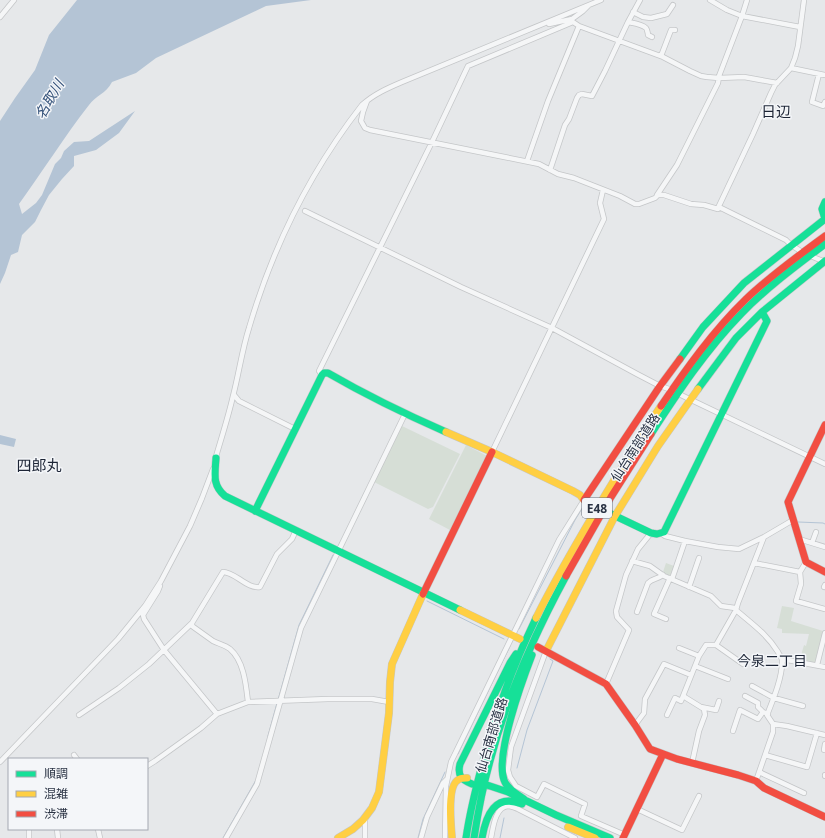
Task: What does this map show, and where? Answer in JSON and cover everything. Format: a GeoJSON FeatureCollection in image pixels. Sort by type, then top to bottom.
{"type":"FeatureCollection","features":[{"type":"Feature","properties":{"kind":"main road"},"geometry":{"type":"LineString","coordinates":[[584,500],[660,386],[703,327],[744,284],[825,219],[822,209],[825,202]]}},
{"type":"Feature","properties":{"kind":"main road","name":"仙台南部道路"},"geometry":{"type":"LineString","coordinates":[[466,838],[479,774],[509,680],[531,630],[552,588],[601,500],[636,444],[682,376],[721,326],[752,293],[825,236]]}},
{"type":"Feature","properties":{"kind":"main road","name":"仙台南部道路"},"geometry":{"type":"LineString","coordinates":[[474,838],[485,776],[507,703],[530,647],[561,584],[606,504],[698,365],[728,328],[774,284],[805,258],[825,244]]}},
{"type":"Feature","properties":{"kind":"main road"},"geometry":{"type":"LineString","coordinates":[[546,651],[615,516],[658,446],[690,399],[736,338],[762,312],[825,261]]}},
{"type":"Feature","properties":{"kind":"main road"},"geometry":{"type":"LineString","coordinates":[[607,512],[651,533],[657,534],[664,532],[767,321],[762,312]]}},
{"type":"Feature","properties":{"kind":"main road"},"geometry":{"type":"LineString","coordinates":[[255,511],[324,373],[328,373],[361,392],[405,414],[492,452],[580,495],[584,500],[594,505]]}},
{"type":"Feature","properties":{"kind":"main road"},"geometry":{"type":"LineString","coordinates":[[825,425],[788,502],[806,562],[825,572]]}},
{"type":"Feature","properties":{"kind":"main road"},"geometry":{"type":"LineString","coordinates":[[338,838],[358,826],[365,819],[379,792],[389,713],[392,664],[424,592],[492,452]]}},
{"type":"Feature","properties":{"kind":"main road"},"geometry":{"type":"LineString","coordinates":[[216,458],[216,487],[224,496],[520,639]]}},
{"type":"Feature","properties":{"kind":"main road"},"geometry":{"type":"LineString","coordinates":[[561,584],[540,635],[516,702],[504,752],[502,773],[504,781],[508,787],[523,801],[553,820],[595,838]]}},
{"type":"Feature","properties":{"kind":"main road"},"geometry":{"type":"LineString","coordinates":[[462,778],[458,768],[464,754],[510,663],[531,630]]}},
{"type":"Feature","properties":{"kind":"main road"},"geometry":{"type":"LineString","coordinates":[[538,647],[606,684],[650,748],[677,759],[756,780],[764,788],[825,817]]}},
{"type":"Feature","properties":{"kind":"main road"},"geometry":{"type":"LineString","coordinates":[[624,836],[663,754]]}},
{"type":"Feature","properties":{"kind":"main road"},"geometry":{"type":"LineString","coordinates":[[452,838],[451,811],[453,788],[456,780],[462,778],[473,782]]}},
{"type":"Feature","properties":{"kind":"main road"},"geometry":{"type":"LineString","coordinates":[[486,787],[610,838]]}},
{"type":"Feature","properties":{"kind":"main road"},"geometry":{"type":"LineString","coordinates":[[482,838],[487,819],[494,806],[506,801],[523,801]]}},
{"type":"Feature","properties":{"kind":"street"},"geometry":{"type":"LineString","coordinates":[[0,17],[14,0]]}},
{"type":"Feature","properties":{"kind":"street"},"geometry":{"type":"LineString","coordinates":[[0,762],[118,639],[145,606],[160,583],[190,526],[211,475],[228,418],[244,347],[255,308],[268,270],[287,225],[304,191],[317,170],[362,105],[381,91],[601,0]]}},
{"type":"Feature","properties":{"kind":"street"},"geometry":{"type":"LineString","coordinates":[[550,170],[565,125],[577,98],[582,94],[592,96],[640,0]]}},
{"type":"Feature","properties":{"kind":"street"},"geometry":{"type":"LineString","coordinates":[[710,0],[727,10],[742,16],[800,27]]}},
{"type":"Feature","properties":{"kind":"street"},"geometry":{"type":"LineString","coordinates":[[655,198],[677,165],[718,83],[747,0]]}},
{"type":"Feature","properties":{"kind":"street"},"geometry":{"type":"LineString","coordinates":[[718,208],[771,92],[790,68],[795,58],[804,0]]}},
{"type":"Feature","properties":{"kind":"street"},"geometry":{"type":"LineString","coordinates":[[322,375],[319,371],[468,66],[572,21],[572,19],[584,11],[589,5]]}},
{"type":"Feature","properties":{"kind":"street"},"geometry":{"type":"LineString","coordinates":[[633,12],[648,18],[662,16],[666,14],[673,5]]}},
{"type":"Feature","properties":{"kind":"street"},"geometry":{"type":"LineString","coordinates":[[645,27],[648,18]]}},
{"type":"Feature","properties":{"kind":"street"},"geometry":{"type":"LineString","coordinates":[[543,24],[572,21],[579,26],[661,56],[701,76],[719,78],[744,77],[777,83]]}},
{"type":"Feature","properties":{"kind":"street"},"geometry":{"type":"LineString","coordinates":[[628,22],[645,27],[648,35],[652,37]]}},
{"type":"Feature","properties":{"kind":"street"},"geometry":{"type":"LineString","coordinates":[[528,161],[548,101],[579,26]]}},
{"type":"Feature","properties":{"kind":"street"},"geometry":{"type":"LineString","coordinates":[[661,56],[671,30],[675,30]]}},
{"type":"Feature","properties":{"kind":"street"},"geometry":{"type":"LineString","coordinates":[[790,68],[825,75]]}},
{"type":"Feature","properties":{"kind":"street"},"geometry":{"type":"LineString","coordinates":[[819,74],[812,102],[823,106],[825,102]]}},
{"type":"Feature","properties":{"kind":"street"},"geometry":{"type":"LineString","coordinates":[[367,100],[361,121],[365,128],[370,130],[539,164],[558,174],[574,178],[620,196],[635,204],[655,198],[658,195],[664,195],[688,204],[718,208],[786,240],[799,250]]}},
{"type":"Feature","properties":{"kind":"street"},"geometry":{"type":"LineString","coordinates":[[492,452],[604,219],[600,203],[603,190]]}},
{"type":"Feature","properties":{"kind":"street"},"geometry":{"type":"LineString","coordinates":[[304,211],[461,288],[552,328],[660,386],[669,389]]}},
{"type":"Feature","properties":{"kind":"street"},"geometry":{"type":"LineString","coordinates":[[813,257],[825,261]]}},
{"type":"Feature","properties":{"kind":"street"},"geometry":{"type":"LineString","coordinates":[[234,395],[239,400],[295,429]]}},
{"type":"Feature","properties":{"kind":"street"},"geometry":{"type":"LineString","coordinates":[[681,395],[825,464]]}},
{"type":"Feature","properties":{"kind":"street"},"geometry":{"type":"LineString","coordinates":[[226,838],[257,784],[278,701],[301,628],[405,414]]}},
{"type":"Feature","properties":{"kind":"street"},"geometry":{"type":"LineString","coordinates":[[445,838],[446,786],[451,762],[559,540],[584,500]]}},
{"type":"Feature","properties":{"kind":"street"},"geometry":{"type":"LineString","coordinates":[[661,533],[665,536],[685,541],[739,549],[764,537],[793,520]]}},
{"type":"Feature","properties":{"kind":"street"},"geometry":{"type":"LineString","coordinates":[[79,715],[119,688],[149,664],[192,624],[223,572],[226,572],[256,588],[260,587],[277,554],[292,539],[296,532]]}},
{"type":"Feature","properties":{"kind":"street"},"geometry":{"type":"LineString","coordinates":[[812,543],[816,532]]}},
{"type":"Feature","properties":{"kind":"street"},"geometry":{"type":"LineString","coordinates":[[606,684],[629,630],[617,617],[616,611],[626,575],[638,549],[651,533]]}},
{"type":"Feature","properties":{"kind":"street"},"geometry":{"type":"LineString","coordinates":[[716,645],[736,610],[764,537]]}},
{"type":"Feature","properties":{"kind":"street"},"geometry":{"type":"LineString","coordinates":[[799,539],[825,547]]}},
{"type":"Feature","properties":{"kind":"street"},"geometry":{"type":"LineString","coordinates":[[666,619],[654,614],[671,579],[685,541]]}},
{"type":"Feature","properties":{"kind":"street"},"geometry":{"type":"LineString","coordinates":[[689,586],[699,558]]}},
{"type":"Feature","properties":{"kind":"street"},"geometry":{"type":"LineString","coordinates":[[632,561],[650,566],[671,579],[711,596],[721,606],[736,608],[736,610],[764,633],[773,643],[782,659],[780,676],[774,698],[766,713],[758,720],[740,710],[733,731]]}},
{"type":"Feature","properties":{"kind":"street"},"geometry":{"type":"LineString","coordinates":[[806,562],[800,572],[801,584],[796,601],[825,609]]}},
{"type":"Feature","properties":{"kind":"street"},"geometry":{"type":"LineString","coordinates":[[754,563],[800,572]]}},
{"type":"Feature","properties":{"kind":"street"},"geometry":{"type":"LineString","coordinates":[[637,612],[648,583],[651,579],[658,579],[663,575]]}},
{"type":"Feature","properties":{"kind":"street"},"geometry":{"type":"LineString","coordinates":[[160,583],[158,591],[143,617],[164,650],[218,714]]}},
{"type":"Feature","properties":{"kind":"street"},"geometry":{"type":"LineString","coordinates":[[192,624],[192,626],[214,641],[230,649],[234,653],[246,681],[248,702]]}},
{"type":"Feature","properties":{"kind":"street"},"geometry":{"type":"LineString","coordinates":[[817,665],[825,633]]}},
{"type":"Feature","properties":{"kind":"street"},"geometry":{"type":"LineString","coordinates":[[667,716],[675,698],[681,700],[698,656],[706,645],[716,645],[743,664]]}},
{"type":"Feature","properties":{"kind":"street"},"geometry":{"type":"LineString","coordinates":[[679,648],[698,656]]}},
{"type":"Feature","properties":{"kind":"street"},"geometry":{"type":"LineString","coordinates":[[546,651],[512,747],[508,770],[510,777],[516,786],[537,797],[544,784],[585,804],[581,816],[624,836]]}},
{"type":"Feature","properties":{"kind":"street"},"geometry":{"type":"LineString","coordinates":[[782,659],[825,667]]}},
{"type":"Feature","properties":{"kind":"street"},"geometry":{"type":"LineString","coordinates":[[635,725],[644,713],[645,699],[664,664],[691,675]]}},
{"type":"Feature","properties":{"kind":"street"},"geometry":{"type":"LineString","coordinates":[[695,666],[728,679]]}},
{"type":"Feature","properties":{"kind":"street"},"geometry":{"type":"LineString","coordinates":[[752,686],[774,698],[803,706]]}},
{"type":"Feature","properties":{"kind":"street"},"geometry":{"type":"LineString","coordinates":[[683,696],[704,709],[705,715],[699,731],[692,763]]}},
{"type":"Feature","properties":{"kind":"street"},"geometry":{"type":"LineString","coordinates":[[745,696],[758,703],[758,706],[766,713],[773,724],[773,732],[756,780]]}},
{"type":"Feature","properties":{"kind":"street"},"geometry":{"type":"LineString","coordinates":[[148,765],[201,728],[218,714],[248,702],[372,699],[389,702]]}},
{"type":"Feature","properties":{"kind":"street"},"geometry":{"type":"LineString","coordinates":[[701,708],[716,710],[719,701]]}},
{"type":"Feature","properties":{"kind":"street"},"geometry":{"type":"LineString","coordinates":[[773,724],[825,735]]}},
{"type":"Feature","properties":{"kind":"street"},"geometry":{"type":"LineString","coordinates":[[765,755],[807,767],[817,733]]}},
{"type":"Feature","properties":{"kind":"street"},"geometry":{"type":"LineString","coordinates":[[824,750],[825,744]]}},
{"type":"Feature","properties":{"kind":"street"},"geometry":{"type":"LineString","coordinates":[[759,772],[804,793]]}},
{"type":"Feature","properties":{"kind":"street"},"geometry":{"type":"LineString","coordinates":[[421,838],[426,816],[442,783],[448,779]]}},
{"type":"Feature","properties":{"kind":"street"},"geometry":{"type":"LineString","coordinates":[[637,809],[682,830],[699,796]]}},
{"type":"Feature","properties":{"kind":"street"},"geometry":{"type":"LineString","coordinates":[[491,838],[495,818],[503,808],[509,806],[518,809],[575,838]]}},
{"type":"Feature","properties":{"kind":"street"},"geometry":{"type":"LineString","coordinates":[[365,819],[365,838]]}},
{"type":"Feature","properties":{"kind":"shaded area"},"geometry":{"type":"Polygon","coordinates":[[[402,426],[460,454],[433,507],[428,509],[374,482],[402,426]]]}},
{"type":"Feature","properties":{"kind":"shaded area"},"geometry":{"type":"Polygon","coordinates":[[[466,445],[487,456],[450,530],[429,519],[466,445]]]}},
{"type":"Feature","properties":{"kind":"shaded area"},"geometry":{"type":"Polygon","coordinates":[[[666,563],[674,566],[670,576],[663,572],[666,563]]]}},
{"type":"Feature","properties":{"kind":"shaded area"},"geometry":{"type":"Polygon","coordinates":[[[782,606],[794,608],[791,621],[823,631],[815,663],[800,659],[804,645],[806,646],[809,634],[782,633],[782,629],[777,628],[782,606]]]}},
{"type":"Feature","properties":{"kind":"water","name":"名取川"},"geometry":{"type":"Polygon","coordinates":[[[77,0],[311,0],[266,6],[156,58],[136,73],[112,82],[107,89],[89,105],[19,204],[22,214],[36,203],[42,195],[55,164],[61,158],[64,151],[74,142],[89,141],[135,111],[119,133],[96,150],[74,156],[74,166],[49,195],[35,222],[22,235],[18,252],[11,255],[0,284],[0,121],[35,70],[49,35],[77,0]]]}},
{"type":"Feature","properties":{"kind":"water"},"geometry":{"type":"Polygon","coordinates":[[[0,435],[16,439],[14,447],[0,444],[0,435]]]}},
{"type":"Feature","properties":{"kind":"waterway"},"geometry":{"type":"LineString","coordinates":[[519,629],[575,520],[583,507],[585,507]]}},
{"type":"Feature","properties":{"kind":"waterway"},"geometry":{"type":"LineString","coordinates":[[798,522],[825,524]]}},
{"type":"Feature","properties":{"kind":"waterway"},"geometry":{"type":"LineString","coordinates":[[278,700],[299,625],[333,555]]}},
{"type":"Feature","properties":{"kind":"waterway"},"geometry":{"type":"LineString","coordinates":[[427,601],[504,639]]}},
{"type":"Feature","properties":{"kind":"waterway"},"geometry":{"type":"LineString","coordinates":[[458,754],[510,646]]}},
{"type":"Feature","properties":{"kind":"waterway"},"geometry":{"type":"LineString","coordinates":[[517,768],[527,730],[553,661],[550,659]]}},
{"type":"Feature","properties":{"kind":"waterway"},"geometry":{"type":"LineString","coordinates":[[268,736],[277,703]]}},
{"type":"Feature","properties":{"kind":"waterway"},"geometry":{"type":"LineString","coordinates":[[418,838],[423,819],[445,772]]}},
{"type":"Feature","properties":{"kind":"waterway"},"geometry":{"type":"LineString","coordinates":[[223,838],[256,780]]}},
{"type":"Feature","properties":{"kind":"waterway"},"geometry":{"type":"LineString","coordinates":[[500,838],[504,818]]}},
{"type":"Feature","properties":{"kind":"traffic: fast"},"geometry":{"type":"LineString","coordinates":[[680,359],[703,327],[744,283],[825,219],[822,209],[825,202]]}},
{"type":"Feature","properties":{"kind":"traffic: fast"},"geometry":{"type":"LineString","coordinates":[[651,434],[693,372],[728,328],[771,286],[825,244]]}},
{"type":"Feature","properties":{"kind":"traffic: fast"},"geometry":{"type":"LineString","coordinates":[[698,389],[736,338],[762,312],[825,261]]}},
{"type":"Feature","properties":{"kind":"traffic: fast"},"geometry":{"type":"LineString","coordinates":[[607,512],[651,533],[657,534],[664,532],[767,321],[762,312]]}},
{"type":"Feature","properties":{"kind":"traffic: fast"},"geometry":{"type":"LineString","coordinates":[[255,511],[324,373],[328,373],[386,404],[446,432]]}},
{"type":"Feature","properties":{"kind":"traffic: fast"},"geometry":{"type":"LineString","coordinates":[[216,458],[215,479],[218,488],[225,496],[460,610]]}},
{"type":"Feature","properties":{"kind":"traffic: fast"},"geometry":{"type":"LineString","coordinates":[[474,838],[485,780],[513,689],[532,643],[566,576]]}},
{"type":"Feature","properties":{"kind":"traffic: fast"},"geometry":{"type":"LineString","coordinates":[[466,838],[476,788],[495,722],[516,662],[536,618]]}},
{"type":"Feature","properties":{"kind":"traffic: fast"},"geometry":{"type":"LineString","coordinates":[[472,784],[465,781],[461,777],[459,772],[460,764],[510,663],[516,654]]}},
{"type":"Feature","properties":{"kind":"traffic: fast"},"geometry":{"type":"LineString","coordinates":[[524,799],[507,786],[502,769],[506,736],[522,682],[532,655]]}},
{"type":"Feature","properties":{"kind":"traffic: fast"},"geometry":{"type":"LineString","coordinates":[[487,785],[508,792],[556,815],[610,838]]}},
{"type":"Feature","properties":{"kind":"traffic: fast"},"geometry":{"type":"LineString","coordinates":[[482,838],[486,821],[493,808],[505,801],[513,801],[522,804]]}},
{"type":"Feature","properties":{"kind":"traffic: slow"},"geometry":{"type":"LineString","coordinates":[[546,651],[615,516],[658,446],[698,389]]}},
{"type":"Feature","properties":{"kind":"traffic: slow"},"geometry":{"type":"LineString","coordinates":[[536,618],[585,529],[661,406]]}},
{"type":"Feature","properties":{"kind":"traffic: slow"},"geometry":{"type":"LineString","coordinates":[[446,432],[492,452],[573,491],[580,495],[584,500],[594,505]]}},
{"type":"Feature","properties":{"kind":"traffic: slow"},"geometry":{"type":"LineString","coordinates":[[338,838],[353,829],[363,820],[372,808],[379,792],[389,713],[392,664],[423,594]]}},
{"type":"Feature","properties":{"kind":"traffic: slow"},"geometry":{"type":"LineString","coordinates":[[460,610],[520,639]]}},
{"type":"Feature","properties":{"kind":"traffic: slow"},"geometry":{"type":"LineString","coordinates":[[452,838],[450,807],[452,790],[458,780],[461,778],[467,778]]}},
{"type":"Feature","properties":{"kind":"traffic: slow"},"geometry":{"type":"LineString","coordinates":[[568,827],[595,838]]}},
{"type":"Feature","properties":{"kind":"traffic: jam"},"geometry":{"type":"LineString","coordinates":[[661,406],[700,351],[734,311],[784,266],[825,236]]}},
{"type":"Feature","properties":{"kind":"traffic: jam"},"geometry":{"type":"LineString","coordinates":[[584,500],[660,386],[680,359]]}},
{"type":"Feature","properties":{"kind":"traffic: jam"},"geometry":{"type":"LineString","coordinates":[[825,425],[788,502],[806,562],[825,572]]}},
{"type":"Feature","properties":{"kind":"traffic: jam"},"geometry":{"type":"LineString","coordinates":[[566,576],[611,497],[651,434]]}},
{"type":"Feature","properties":{"kind":"traffic: jam"},"geometry":{"type":"LineString","coordinates":[[423,594],[492,452]]}},
{"type":"Feature","properties":{"kind":"traffic: jam"},"geometry":{"type":"LineString","coordinates":[[538,647],[606,684],[650,749],[677,759],[756,781],[764,788],[825,817]]}},
{"type":"Feature","properties":{"kind":"traffic: jam"},"geometry":{"type":"LineString","coordinates":[[623,838],[663,754]]}},
{"type":"Feature","properties":{"kind":"district","name":"日辺"},"geometry":{"type":"Point","coordinates":[776,111]}},
{"type":"Feature","properties":{"kind":"district","name":"四郎丸"},"geometry":{"type":"Point","coordinates":[39,465]}},
{"type":"Feature","properties":{"kind":"district","name":"今泉二丁目"},"geometry":{"type":"Point","coordinates":[772,660]}}]}
